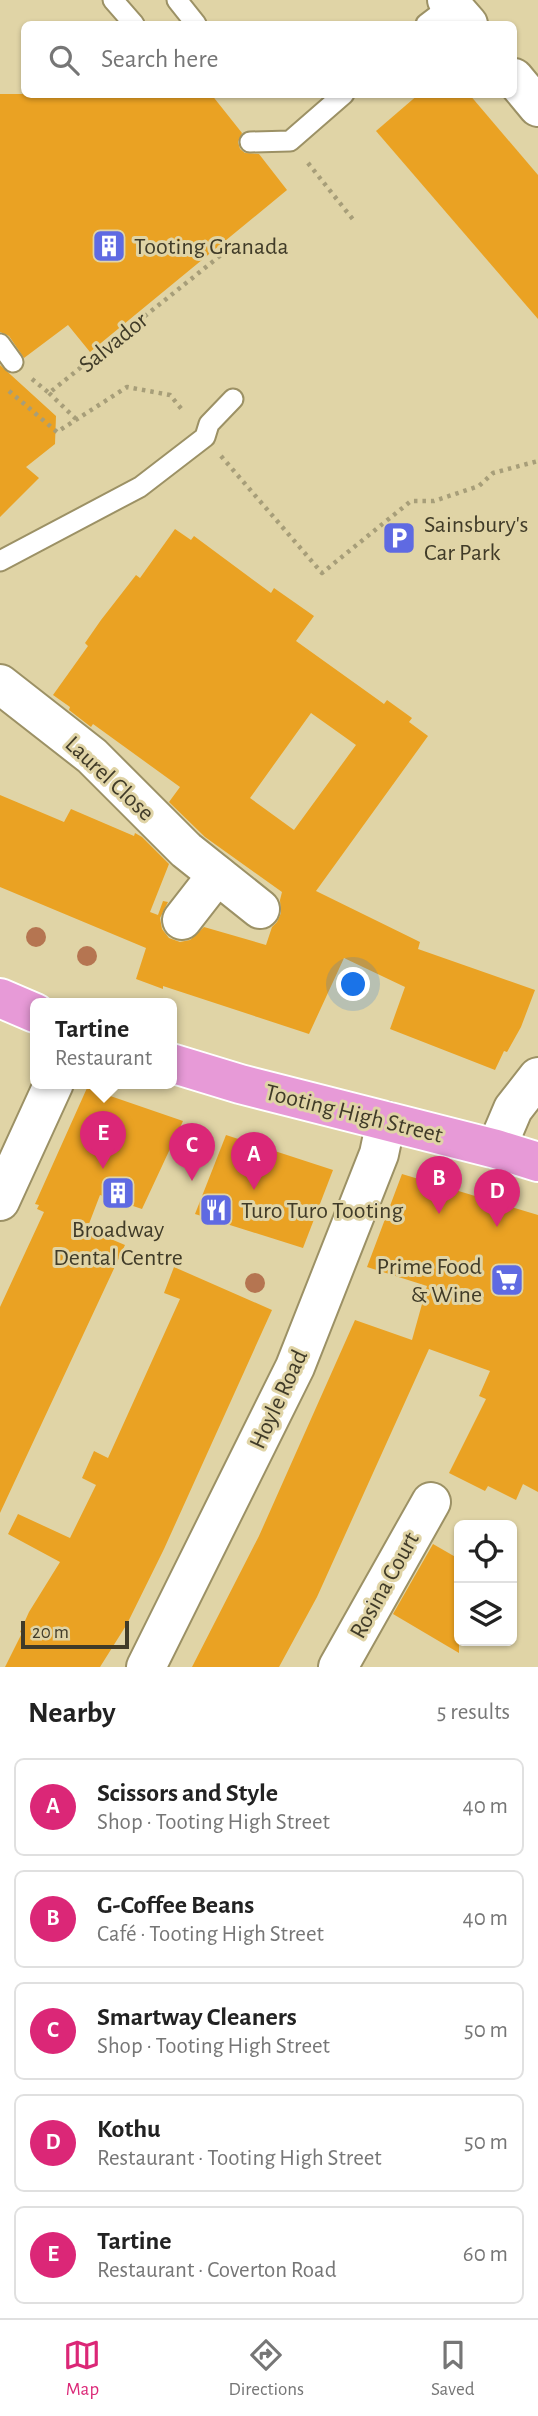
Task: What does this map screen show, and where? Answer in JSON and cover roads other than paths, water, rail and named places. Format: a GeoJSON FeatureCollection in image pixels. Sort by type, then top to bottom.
{"type":"FeatureCollection","features":[{"type":"Feature","properties":{"kind":"highway"},"geometry":{"type":"LineString","coordinates":[[0,998],[30,1011]]}},
{"type":"Feature","properties":{"kind":"highway","name":"Tooting High Street"},"geometry":{"type":"LineString","coordinates":[[177,1064],[240,1084],[538,1162]]}},
{"type":"Feature","properties":{"kind":"street"},"geometry":{"type":"LineString","coordinates":[[517,83],[538,107]]}},
{"type":"Feature","properties":{"kind":"street","name":"Laurel Close"},"geometry":{"type":"LineString","coordinates":[[0,684],[92,756],[186,850],[260,909]]}},
{"type":"Feature","properties":{"kind":"street"},"geometry":{"type":"LineString","coordinates":[[182,920],[217,875]]}},
{"type":"Feature","properties":{"kind":"street"},"geometry":{"type":"LineString","coordinates":[[496,1149],[513,1109],[538,1077]]}},
{"type":"Feature","properties":{"kind":"street"},"geometry":{"type":"LineString","coordinates":[[0,1202],[51,1089]]}},
{"type":"Feature","properties":{"kind":"street","name":"Hoyle Road"},"geometry":{"type":"LineString","coordinates":[[146,1667],[295,1367],[379,1154],[386,1121]]}},
{"type":"Feature","properties":{"kind":"street","name":"Rosina Court"},"geometry":{"type":"LineString","coordinates":[[338,1667],[431,1502]]}},
{"type":"Feature","properties":{"kind":"lane"},"geometry":{"type":"LineString","coordinates":[[113,0],[131,21]]}},
{"type":"Feature","properties":{"kind":"lane"},"geometry":{"type":"LineString","coordinates":[[177,0],[194,21]]}},
{"type":"Feature","properties":{"kind":"lane"},"geometry":{"type":"LineString","coordinates":[[250,142],[290,141],[339,98]]}},
{"type":"Feature","properties":{"kind":"lane"},"geometry":{"type":"LineString","coordinates":[[0,344],[13,362]]}},
{"type":"Feature","properties":{"kind":"lane"},"geometry":{"type":"LineString","coordinates":[[0,561],[139,487],[205,437],[209,424],[233,399]]}},
{"type":"Feature","properties":{"kind":"place","name":"Tooting Granada"},"geometry":{"type":"Point","coordinates":[109,246]}},
{"type":"Feature","properties":{"kind":"place","name":"Sainsbury's Car Park"},"geometry":{"type":"Point","coordinates":[399,538]}},
{"type":"Feature","properties":{"kind":"place","name":"Tartine"},"geometry":{"type":"Point","coordinates":[103,1169]}},
{"type":"Feature","properties":{"kind":"place","name":"Smartway Cleaners"},"geometry":{"type":"Point","coordinates":[192,1181]}},
{"type":"Feature","properties":{"kind":"place","name":"Scissors and Style"},"geometry":{"type":"Point","coordinates":[254,1190]}},
{"type":"Feature","properties":{"kind":"place","name":"Broadway Dental Centre"},"geometry":{"type":"Point","coordinates":[118,1193]}},
{"type":"Feature","properties":{"kind":"place","name":"Turo Turo Tooting"},"geometry":{"type":"Point","coordinates":[216,1210]}},
{"type":"Feature","properties":{"kind":"place","name":"G-Coffee Beans"},"geometry":{"type":"Point","coordinates":[439,1214]}},
{"type":"Feature","properties":{"kind":"place","name":"Kothu"},"geometry":{"type":"Point","coordinates":[497,1227]}},
{"type":"Feature","properties":{"kind":"place","name":"Prime Food & Wine"},"geometry":{"type":"Point","coordinates":[507,1280]}}]}
